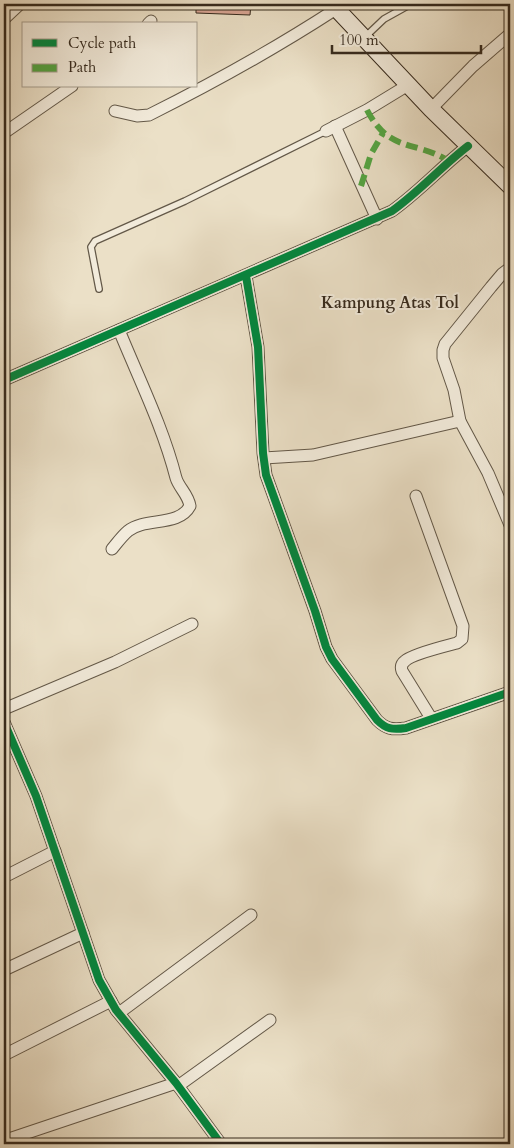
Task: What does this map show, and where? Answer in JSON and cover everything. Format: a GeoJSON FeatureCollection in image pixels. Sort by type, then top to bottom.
{"type":"FeatureCollection","features":[{"type":"Feature","properties":{"kind":"main road"},"geometry":{"type":"LineString","coordinates":[[334,6],[431,109],[510,186]]}},
{"type":"Feature","properties":{"kind":"street"},"geometry":{"type":"LineString","coordinates":[[4,19],[20,4]]}},
{"type":"Feature","properties":{"kind":"street"},"geometry":{"type":"LineString","coordinates":[[116,111],[137,116],[149,115],[288,40],[334,6]]}},
{"type":"Feature","properties":{"kind":"street"},"geometry":{"type":"LineString","coordinates":[[431,109],[474,66],[510,34]]}},
{"type":"Feature","properties":{"kind":"street"},"geometry":{"type":"LineString","coordinates":[[377,219],[331,128],[367,110],[408,85]]}},
{"type":"Feature","properties":{"kind":"street"},"geometry":{"type":"LineString","coordinates":[[4,133],[69,88]]}},
{"type":"Feature","properties":{"kind":"street"},"geometry":{"type":"LineString","coordinates":[[4,380],[377,219],[417,193],[446,164],[468,146]]}},
{"type":"Feature","properties":{"kind":"street"},"geometry":{"type":"LineString","coordinates":[[510,268],[490,287],[445,344],[443,350],[446,370],[454,390],[460,421],[488,473],[510,525]]}},
{"type":"Feature","properties":{"kind":"street"},"geometry":{"type":"LineString","coordinates":[[246,276],[258,347],[264,458],[268,482],[315,611],[326,647],[332,659],[376,720],[390,730],[396,730],[510,692]]}},
{"type":"Feature","properties":{"kind":"street"},"geometry":{"type":"LineString","coordinates":[[112,549],[128,530],[144,523],[168,520],[183,513],[190,506],[188,497],[177,481],[173,463],[160,428],[119,330]]}},
{"type":"Feature","properties":{"kind":"street"},"geometry":{"type":"LineString","coordinates":[[264,458],[313,455],[460,421]]}},
{"type":"Feature","properties":{"kind":"street"},"geometry":{"type":"LineString","coordinates":[[416,496],[463,626],[462,638],[457,643],[412,657],[404,661],[401,666],[402,672],[431,718]]}},
{"type":"Feature","properties":{"kind":"street"},"geometry":{"type":"LineString","coordinates":[[4,709],[115,662],[192,624]]}},
{"type":"Feature","properties":{"kind":"street"},"geometry":{"type":"LineString","coordinates":[[5,727],[36,796],[100,980],[111,1002],[221,1144]]}},
{"type":"Feature","properties":{"kind":"street"},"geometry":{"type":"LineString","coordinates":[[4,877],[55,851]]}},
{"type":"Feature","properties":{"kind":"street"},"geometry":{"type":"LineString","coordinates":[[119,1013],[251,915]]}},
{"type":"Feature","properties":{"kind":"street"},"geometry":{"type":"LineString","coordinates":[[4,970],[83,933]]}},
{"type":"Feature","properties":{"kind":"street"},"geometry":{"type":"LineString","coordinates":[[4,1054],[111,1002]]}},
{"type":"Feature","properties":{"kind":"street"},"geometry":{"type":"LineString","coordinates":[[6,1140],[177,1085],[270,1020]]}},
{"type":"Feature","properties":{"kind":"lane"},"geometry":{"type":"LineString","coordinates":[[364,38],[384,19],[410,4]]}},
{"type":"Feature","properties":{"kind":"lane"},"geometry":{"type":"LineString","coordinates":[[99,289],[91,246],[95,241],[194,197],[331,128]]}},
{"type":"Feature","properties":{"kind":"building"},"geometry":{"type":"Polygon","coordinates":[[[196,4],[251,4],[250,15],[196,13],[196,4]]]}},
{"type":"Feature","properties":{"kind":"marked path"},"geometry":{"type":"LineString","coordinates":[[367,110],[375,124],[384,133],[403,144],[425,150],[449,161]]}},
{"type":"Feature","properties":{"kind":"marked path"},"geometry":{"type":"LineString","coordinates":[[361,186],[371,154],[383,133]]}},
{"type":"Feature","properties":{"kind":"cycle path"},"geometry":{"type":"LineString","coordinates":[[4,380],[392,211],[468,146]]}},
{"type":"Feature","properties":{"kind":"cycle path"},"geometry":{"type":"LineString","coordinates":[[246,276],[258,347],[263,453],[266,475],[326,647],[332,659],[377,720],[390,728],[406,728],[510,692]]}},
{"type":"Feature","properties":{"kind":"cycle path"},"geometry":{"type":"LineString","coordinates":[[4,722],[36,796],[99,980],[116,1010],[176,1083],[221,1144]]}},
{"type":"Feature","properties":{"kind":"district","name":"Kampung Atas Tol"},"geometry":{"type":"Point","coordinates":[390,303]}}]}
